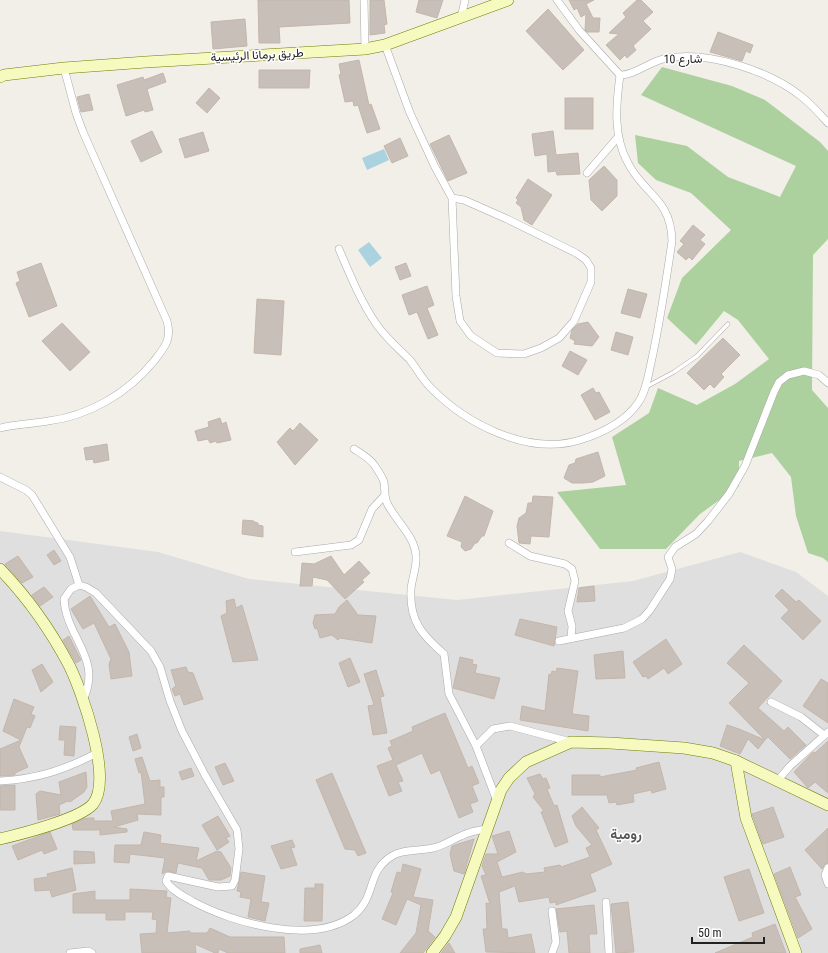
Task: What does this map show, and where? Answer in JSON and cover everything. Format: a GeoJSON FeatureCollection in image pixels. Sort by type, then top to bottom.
{"type":"FeatureCollection","features":[{"type":"Feature","properties":{"kind":"street"},"geometry":{"type":"LineString","coordinates":[[364,0],[365,49]]}},
{"type":"Feature","properties":{"kind":"street"},"geometry":{"type":"LineString","coordinates":[[461,18],[465,0]]}},
{"type":"Feature","properties":{"kind":"street","name":"طريق برمانا الرئيسية"},"geometry":{"type":"LineString","coordinates":[[0,77],[4,75],[64,68],[365,49],[385,45],[508,0]]}},
{"type":"Feature","properties":{"kind":"street"},"geometry":{"type":"LineString","coordinates":[[338,249],[357,291],[377,326],[411,362],[430,386],[453,407],[481,425],[515,438],[551,444],[572,442],[600,433],[626,417],[638,403],[645,388],[658,332],[672,241],[672,228],[667,212],[627,163],[618,137],[616,118],[620,75],[579,30],[557,0]]}},
{"type":"Feature","properties":{"kind":"street"},"geometry":{"type":"LineString","coordinates":[[385,45],[410,113],[452,198],[456,296],[460,321],[471,336],[497,353],[524,354],[541,348],[559,338],[574,321],[590,282],[590,268],[586,260],[576,252],[507,219],[464,200],[452,198]]}},
{"type":"Feature","properties":{"kind":"street","name":"شارع 10"},"geometry":{"type":"LineString","coordinates":[[620,75],[625,76],[653,61],[668,58],[688,57],[720,60],[765,75],[786,86],[802,97],[828,123]]}},
{"type":"Feature","properties":{"kind":"street"},"geometry":{"type":"LineString","coordinates":[[0,428],[71,417],[102,404],[138,379],[166,346],[170,337],[167,321],[80,126],[64,68]]}},
{"type":"Feature","properties":{"kind":"street"},"geometry":{"type":"LineString","coordinates":[[588,173],[618,137]]}},
{"type":"Feature","properties":{"kind":"street"},"geometry":{"type":"LineString","coordinates":[[559,641],[630,626],[646,615],[670,579],[672,569],[668,558],[671,551],[696,534],[708,521],[738,480],[750,456],[774,392],[780,382],[788,375],[804,371],[820,375],[828,383]]}},
{"type":"Feature","properties":{"kind":"street"},"geometry":{"type":"LineString","coordinates":[[354,449],[368,457],[374,464],[383,480],[384,496],[387,503],[404,529],[414,549],[416,556],[411,589],[417,627],[426,638],[444,654],[449,694],[476,746],[497,801]]}},
{"type":"Feature","properties":{"kind":"street"},"geometry":{"type":"LineString","coordinates":[[0,477],[26,490],[32,495],[70,557],[79,585]]}},
{"type":"Feature","properties":{"kind":"street"},"geometry":{"type":"LineString","coordinates":[[295,552],[351,545],[359,540],[372,509],[384,496]]}},
{"type":"Feature","properties":{"kind":"street"},"geometry":{"type":"LineString","coordinates":[[510,543],[530,556],[565,564],[572,569],[575,581],[568,611],[572,626],[571,638]]}},
{"type":"Feature","properties":{"kind":"street"},"geometry":{"type":"LineString","coordinates":[[0,569],[26,600],[69,665],[83,700],[97,753],[100,788],[94,803],[87,809],[74,816],[0,839]]}},
{"type":"Feature","properties":{"kind":"street"},"geometry":{"type":"LineString","coordinates":[[83,700],[88,690],[90,668],[87,657],[68,621],[64,599],[71,589],[79,585],[86,587],[105,601],[151,651],[160,667],[170,701],[182,731],[205,775],[237,830],[239,849],[235,880],[232,886],[218,887],[168,876],[165,879],[167,884],[180,894],[222,914],[258,925],[304,930],[325,928],[344,921],[361,908],[371,889],[374,875],[382,863],[394,854],[440,847],[472,831],[487,829]]}},
{"type":"Feature","properties":{"kind":"street"},"geometry":{"type":"LineString","coordinates":[[771,702],[801,717],[826,733],[784,771],[778,780]]}},
{"type":"Feature","properties":{"kind":"street"},"geometry":{"type":"LineString","coordinates":[[476,746],[493,729],[510,726],[571,742],[610,742],[684,748],[712,753],[736,761],[828,805]]}},
{"type":"Feature","properties":{"kind":"street"},"geometry":{"type":"LineString","coordinates":[[432,953],[445,936],[456,917],[497,801],[509,778],[526,762],[571,742]]}},
{"type":"Feature","properties":{"kind":"street"},"geometry":{"type":"LineString","coordinates":[[0,781],[36,778],[73,766],[97,753]]}},
{"type":"Feature","properties":{"kind":"street"},"geometry":{"type":"LineString","coordinates":[[736,761],[746,818],[796,953]]}},
{"type":"Feature","properties":{"kind":"street"},"geometry":{"type":"LineString","coordinates":[[828,868],[825,875],[828,884]]}},
{"type":"Feature","properties":{"kind":"street"},"geometry":{"type":"LineString","coordinates":[[606,902],[609,953]]}},
{"type":"Feature","properties":{"kind":"street"},"geometry":{"type":"LineString","coordinates":[[552,911],[556,942],[552,953]]}},
{"type":"Feature","properties":{"kind":"street"},"geometry":{"type":"LineString","coordinates":[[70,953],[88,951],[92,953]]}},
{"type":"Feature","properties":{"kind":"lane"},"geometry":{"type":"LineString","coordinates":[[645,388],[674,372],[697,356],[728,324]]}},
{"type":"Feature","properties":{"kind":"shaded area"},"geometry":{"type":"Polygon","coordinates":[[[0,531],[158,552],[249,579],[457,600],[633,581],[740,552],[796,572],[828,596],[828,953],[0,953],[0,531]]]}},
{"type":"Feature","properties":{"kind":"green space"},"geometry":{"type":"Polygon","coordinates":[[[662,67],[732,86],[765,100],[820,142],[828,151],[828,239],[813,255],[812,390],[828,408],[828,562],[823,558],[808,553],[796,516],[791,477],[772,453],[739,461],[739,486],[700,514],[666,549],[600,549],[557,492],[626,485],[612,437],[649,413],[658,388],[697,405],[735,384],[769,359],[738,320],[724,311],[696,345],[667,318],[682,278],[731,230],[691,193],[656,180],[638,163],[635,135],[687,146],[728,177],[780,197],[796,166],[641,95],[662,67]]]}},
{"type":"Feature","properties":{"kind":"water"},"geometry":{"type":"Polygon","coordinates":[[[384,149],[389,160],[367,170],[362,158],[384,149]]]}},
{"type":"Feature","properties":{"kind":"water"},"geometry":{"type":"Polygon","coordinates":[[[369,242],[382,258],[370,267],[358,250],[369,242]]]}},
{"type":"Feature","properties":{"kind":"building"},"geometry":{"type":"Polygon","coordinates":[[[258,0],[349,0],[350,23],[279,27],[280,43],[259,43],[258,0]]]}},
{"type":"Feature","properties":{"kind":"building"},"geometry":{"type":"Polygon","coordinates":[[[370,0],[384,0],[387,24],[384,25],[385,33],[370,35],[370,0]]]}},
{"type":"Feature","properties":{"kind":"building"},"geometry":{"type":"Polygon","coordinates":[[[419,0],[443,0],[437,18],[416,12],[419,0]]]}},
{"type":"Feature","properties":{"kind":"building"},"geometry":{"type":"Polygon","coordinates":[[[569,0],[594,0],[586,4],[593,18],[600,18],[599,32],[587,32],[585,30],[586,14],[581,17],[577,8],[574,10],[569,0]]]}},
{"type":"Feature","properties":{"kind":"building"},"geometry":{"type":"Polygon","coordinates":[[[637,0],[641,0],[653,12],[643,21],[651,29],[633,46],[636,50],[627,58],[625,55],[620,60],[606,45],[619,34],[609,33],[626,17],[623,13],[637,0]]]}},
{"type":"Feature","properties":{"kind":"building"},"geometry":{"type":"Polygon","coordinates":[[[548,9],[584,50],[563,70],[526,31],[548,9]]]}},
{"type":"Feature","properties":{"kind":"building"},"geometry":{"type":"Polygon","coordinates":[[[245,19],[247,46],[213,49],[211,22],[245,19]]]}},
{"type":"Feature","properties":{"kind":"building"},"geometry":{"type":"Polygon","coordinates":[[[718,32],[753,45],[750,53],[746,51],[742,61],[710,52],[718,32]]]}},
{"type":"Feature","properties":{"kind":"building"},"geometry":{"type":"Polygon","coordinates":[[[359,60],[369,105],[371,104],[380,129],[367,133],[358,105],[354,106],[353,101],[345,102],[339,75],[341,74],[339,64],[359,60]]]}},
{"type":"Feature","properties":{"kind":"building"},"geometry":{"type":"Polygon","coordinates":[[[259,70],[310,70],[309,88],[259,88],[259,70]]]}},
{"type":"Feature","properties":{"kind":"building"},"geometry":{"type":"Polygon","coordinates":[[[163,73],[166,82],[147,89],[153,110],[145,112],[144,110],[126,116],[117,85],[143,77],[144,80],[163,73]]]}},
{"type":"Feature","properties":{"kind":"building"},"geometry":{"type":"Polygon","coordinates":[[[209,88],[220,98],[207,113],[196,103],[209,88]]]}},
{"type":"Feature","properties":{"kind":"building"},"geometry":{"type":"Polygon","coordinates":[[[89,94],[93,110],[81,112],[77,97],[89,94]]]}},
{"type":"Feature","properties":{"kind":"building"},"geometry":{"type":"Polygon","coordinates":[[[565,98],[593,98],[593,129],[565,129],[565,98]]]}},
{"type":"Feature","properties":{"kind":"building"},"geometry":{"type":"Polygon","coordinates":[[[152,131],[162,152],[141,162],[131,141],[152,131]]]}},
{"type":"Feature","properties":{"kind":"building"},"geometry":{"type":"Polygon","coordinates":[[[553,131],[556,155],[578,153],[580,174],[557,175],[556,171],[548,172],[547,154],[535,156],[532,134],[553,131]]]}},
{"type":"Feature","properties":{"kind":"building"},"geometry":{"type":"Polygon","coordinates":[[[203,132],[209,151],[185,158],[179,139],[203,132]]]}},
{"type":"Feature","properties":{"kind":"building"},"geometry":{"type":"Polygon","coordinates":[[[449,135],[467,173],[448,181],[430,144],[449,135]]]}},
{"type":"Feature","properties":{"kind":"building"},"geometry":{"type":"Polygon","coordinates":[[[400,138],[408,156],[392,163],[384,146],[400,138]]]}},
{"type":"Feature","properties":{"kind":"building"},"geometry":{"type":"Polygon","coordinates":[[[604,166],[617,180],[617,196],[602,211],[591,200],[589,180],[604,166]]]}},
{"type":"Feature","properties":{"kind":"building"},"geometry":{"type":"Polygon","coordinates":[[[528,179],[552,195],[532,225],[524,220],[521,207],[516,203],[518,200],[516,198],[528,179]]]}},
{"type":"Feature","properties":{"kind":"building"},"geometry":{"type":"Polygon","coordinates":[[[693,225],[705,235],[700,240],[705,244],[692,260],[689,257],[686,260],[677,252],[684,244],[680,241],[693,225]]]}},
{"type":"Feature","properties":{"kind":"building"},"geometry":{"type":"Polygon","coordinates":[[[41,263],[57,306],[29,317],[16,283],[20,281],[17,272],[41,263]]]}},
{"type":"Feature","properties":{"kind":"building"},"geometry":{"type":"Polygon","coordinates":[[[406,263],[411,276],[400,280],[395,267],[406,263]]]}},
{"type":"Feature","properties":{"kind":"building"},"geometry":{"type":"Polygon","coordinates":[[[427,286],[434,305],[427,308],[438,335],[428,339],[417,312],[409,315],[402,295],[427,286]]]}},
{"type":"Feature","properties":{"kind":"building"},"geometry":{"type":"Polygon","coordinates":[[[628,289],[647,294],[640,318],[621,313],[628,289]]]}},
{"type":"Feature","properties":{"kind":"building"},"geometry":{"type":"Polygon","coordinates":[[[257,299],[284,301],[281,355],[254,353],[257,299]]]}},
{"type":"Feature","properties":{"kind":"building"},"geometry":{"type":"Polygon","coordinates":[[[588,322],[599,337],[592,346],[574,344],[575,341],[570,338],[572,330],[578,324],[588,322]]]}},
{"type":"Feature","properties":{"kind":"building"},"geometry":{"type":"Polygon","coordinates":[[[62,323],[90,352],[70,371],[42,341],[62,323]]]}},
{"type":"Feature","properties":{"kind":"building"},"geometry":{"type":"Polygon","coordinates":[[[616,332],[633,337],[628,355],[611,350],[616,332]]]}},
{"type":"Feature","properties":{"kind":"building"},"geometry":{"type":"Polygon","coordinates":[[[723,338],[740,355],[721,374],[724,377],[714,388],[710,384],[704,390],[687,373],[723,338]]]}},
{"type":"Feature","properties":{"kind":"building"},"geometry":{"type":"Polygon","coordinates":[[[570,351],[587,360],[578,375],[562,366],[570,351]]]}},
{"type":"Feature","properties":{"kind":"building"},"geometry":{"type":"Polygon","coordinates":[[[593,388],[596,393],[599,392],[610,412],[595,420],[581,395],[593,388]]]}},
{"type":"Feature","properties":{"kind":"building"},"geometry":{"type":"Polygon","coordinates":[[[220,418],[222,424],[226,422],[231,440],[217,443],[216,441],[210,443],[208,439],[198,441],[195,431],[209,427],[208,422],[220,418]]]}},
{"type":"Feature","properties":{"kind":"building"},"geometry":{"type":"Polygon","coordinates":[[[300,423],[318,440],[295,465],[277,442],[290,428],[293,431],[300,423]]]}},
{"type":"Feature","properties":{"kind":"building"},"geometry":{"type":"Polygon","coordinates":[[[107,444],[109,460],[94,463],[93,459],[86,460],[84,448],[107,444]]]}},
{"type":"Feature","properties":{"kind":"building"},"geometry":{"type":"Polygon","coordinates":[[[598,452],[605,476],[593,482],[583,483],[572,483],[564,478],[569,465],[575,463],[576,459],[598,452]]]}},
{"type":"Feature","properties":{"kind":"building"},"geometry":{"type":"Polygon","coordinates":[[[465,496],[493,511],[484,536],[482,536],[477,543],[475,543],[471,549],[465,551],[461,547],[462,542],[447,536],[465,496]]]}},
{"type":"Feature","properties":{"kind":"building"},"geometry":{"type":"Polygon","coordinates":[[[533,496],[553,497],[549,537],[531,536],[530,544],[519,543],[517,526],[519,518],[526,513],[528,503],[532,503],[533,496]]]}},
{"type":"Feature","properties":{"kind":"building"},"geometry":{"type":"Polygon","coordinates":[[[243,520],[254,521],[258,523],[258,525],[263,526],[263,537],[242,534],[243,520]]]}},
{"type":"Feature","properties":{"kind":"building"},"geometry":{"type":"Polygon","coordinates":[[[54,550],[61,561],[54,565],[47,555],[54,550]]]}},
{"type":"Feature","properties":{"kind":"building"},"geometry":{"type":"Polygon","coordinates":[[[18,556],[33,577],[22,583],[5,564],[18,556]]]}},
{"type":"Feature","properties":{"kind":"building"},"geometry":{"type":"Polygon","coordinates":[[[331,556],[344,575],[359,561],[370,573],[362,580],[364,582],[345,599],[327,580],[313,577],[312,586],[300,586],[302,563],[314,564],[331,556]]]}},
{"type":"Feature","properties":{"kind":"building"},"geometry":{"type":"Polygon","coordinates":[[[594,586],[595,601],[577,602],[579,588],[594,586]]]}},
{"type":"Feature","properties":{"kind":"building"},"geometry":{"type":"Polygon","coordinates":[[[44,587],[53,597],[40,606],[32,595],[44,587]]]}},
{"type":"Feature","properties":{"kind":"building"},"geometry":{"type":"Polygon","coordinates":[[[782,589],[796,602],[799,600],[821,621],[803,640],[781,618],[789,610],[775,596],[782,589]]]}},
{"type":"Feature","properties":{"kind":"building"},"geometry":{"type":"Polygon","coordinates":[[[90,596],[109,627],[115,624],[129,652],[132,676],[111,679],[109,664],[111,659],[94,623],[83,629],[71,609],[90,596]]]}},
{"type":"Feature","properties":{"kind":"building"},"geometry":{"type":"Polygon","coordinates":[[[234,599],[236,608],[242,605],[258,660],[233,662],[221,616],[227,613],[226,601],[234,599]]]}},
{"type":"Feature","properties":{"kind":"building"},"geometry":{"type":"Polygon","coordinates":[[[347,600],[358,615],[376,616],[372,643],[340,638],[338,640],[332,635],[320,638],[317,628],[315,629],[313,623],[315,615],[335,614],[339,607],[347,600]]]}},
{"type":"Feature","properties":{"kind":"building"},"geometry":{"type":"Polygon","coordinates":[[[520,619],[557,627],[554,646],[515,635],[520,619]]]}},
{"type":"Feature","properties":{"kind":"building"},"geometry":{"type":"Polygon","coordinates":[[[69,636],[81,660],[76,663],[63,640],[69,636]]]}},
{"type":"Feature","properties":{"kind":"building"},"geometry":{"type":"Polygon","coordinates":[[[666,639],[682,664],[668,674],[664,668],[648,679],[646,676],[643,677],[633,662],[666,639]]]}},
{"type":"Feature","properties":{"kind":"building"},"geometry":{"type":"Polygon","coordinates":[[[744,645],[782,681],[758,708],[784,731],[788,727],[806,745],[790,759],[768,737],[765,740],[729,703],[749,683],[727,663],[744,645]]]}},
{"type":"Feature","properties":{"kind":"building"},"geometry":{"type":"Polygon","coordinates":[[[623,651],[625,678],[596,679],[594,655],[623,651]]]}},
{"type":"Feature","properties":{"kind":"building"},"geometry":{"type":"Polygon","coordinates":[[[460,657],[473,660],[472,664],[477,665],[475,673],[500,678],[494,699],[453,688],[460,657]]]}},
{"type":"Feature","properties":{"kind":"building"},"geometry":{"type":"Polygon","coordinates":[[[350,658],[360,682],[348,687],[339,663],[350,658]]]}},
{"type":"Feature","properties":{"kind":"building"},"geometry":{"type":"Polygon","coordinates":[[[42,664],[53,682],[41,692],[32,670],[42,664]]]}},
{"type":"Feature","properties":{"kind":"building"},"geometry":{"type":"Polygon","coordinates":[[[186,667],[188,672],[193,673],[203,699],[184,705],[180,694],[175,696],[172,689],[176,686],[171,670],[186,667]]]}},
{"type":"Feature","properties":{"kind":"building"},"geometry":{"type":"Polygon","coordinates":[[[557,668],[578,671],[572,714],[589,716],[588,731],[520,720],[522,706],[545,711],[549,674],[551,675],[552,671],[556,672],[557,668]]]}},
{"type":"Feature","properties":{"kind":"building"},"geometry":{"type":"Polygon","coordinates":[[[376,670],[384,696],[380,697],[387,733],[373,735],[368,706],[374,705],[364,674],[376,670]]]}},
{"type":"Feature","properties":{"kind":"building"},"geometry":{"type":"Polygon","coordinates":[[[821,679],[828,683],[828,723],[803,706],[821,679]]]}},
{"type":"Feature","properties":{"kind":"building"},"geometry":{"type":"Polygon","coordinates":[[[14,699],[34,707],[31,714],[35,716],[30,728],[27,727],[19,747],[28,767],[15,773],[15,775],[0,776],[0,749],[21,740],[3,731],[14,699]]]}},
{"type":"Feature","properties":{"kind":"building"},"geometry":{"type":"Polygon","coordinates":[[[445,713],[468,768],[472,766],[479,783],[472,786],[478,801],[470,804],[473,812],[459,818],[440,770],[431,774],[422,753],[396,765],[403,781],[398,782],[402,791],[389,796],[377,766],[393,760],[388,748],[392,746],[390,741],[413,731],[412,727],[445,713]]]}},
{"type":"Feature","properties":{"kind":"building"},"geometry":{"type":"Polygon","coordinates":[[[727,725],[765,740],[758,749],[748,739],[740,754],[720,746],[727,725]]]}},
{"type":"Feature","properties":{"kind":"building"},"geometry":{"type":"Polygon","coordinates":[[[60,726],[76,727],[74,756],[64,755],[65,740],[59,740],[60,726]]]}},
{"type":"Feature","properties":{"kind":"building"},"geometry":{"type":"Polygon","coordinates":[[[137,734],[141,748],[133,751],[129,737],[137,734]]]}},
{"type":"Feature","properties":{"kind":"building"},"geometry":{"type":"Polygon","coordinates":[[[828,741],[828,793],[815,782],[808,788],[794,772],[813,752],[815,753],[828,741]]]}},
{"type":"Feature","properties":{"kind":"building"},"geometry":{"type":"Polygon","coordinates":[[[142,757],[150,781],[160,780],[160,787],[164,787],[164,797],[161,797],[161,815],[137,814],[138,820],[114,827],[127,829],[127,832],[100,835],[100,830],[73,830],[72,824],[83,819],[94,818],[94,821],[113,821],[111,811],[145,804],[141,772],[139,773],[135,759],[142,757]]]}},
{"type":"Feature","properties":{"kind":"building"},"geometry":{"type":"Polygon","coordinates":[[[659,762],[666,789],[652,793],[651,790],[633,794],[634,802],[617,805],[616,802],[609,803],[607,795],[572,795],[572,775],[600,775],[600,777],[637,770],[636,768],[659,762]]]}},
{"type":"Feature","properties":{"kind":"building"},"geometry":{"type":"Polygon","coordinates":[[[225,763],[234,781],[223,785],[215,767],[225,763]]]}},
{"type":"Feature","properties":{"kind":"building"},"geometry":{"type":"Polygon","coordinates":[[[191,768],[194,776],[182,780],[179,772],[191,768]]]}},
{"type":"Feature","properties":{"kind":"building"},"geometry":{"type":"Polygon","coordinates":[[[86,772],[87,787],[84,792],[70,802],[68,801],[59,805],[60,814],[38,820],[36,794],[40,791],[61,795],[59,782],[86,772]]]}},
{"type":"Feature","properties":{"kind":"building"},"geometry":{"type":"Polygon","coordinates":[[[332,773],[366,853],[358,856],[355,850],[345,849],[316,780],[332,773]]]}},
{"type":"Feature","properties":{"kind":"building"},"geometry":{"type":"Polygon","coordinates":[[[540,774],[543,779],[546,778],[550,788],[547,789],[554,806],[557,805],[568,842],[555,847],[541,812],[544,811],[533,797],[535,794],[527,778],[540,774]]]}},
{"type":"Feature","properties":{"kind":"building"},"geometry":{"type":"Polygon","coordinates":[[[15,785],[15,810],[0,810],[0,786],[15,785]]]}},
{"type":"Feature","properties":{"kind":"building"},"geometry":{"type":"Polygon","coordinates":[[[582,807],[599,828],[596,830],[612,864],[590,874],[596,891],[556,905],[556,902],[550,903],[549,897],[519,902],[515,886],[499,892],[502,929],[507,929],[508,938],[531,934],[535,953],[486,952],[483,929],[487,929],[486,903],[490,904],[481,876],[486,875],[482,866],[486,854],[498,854],[492,836],[509,831],[516,852],[497,862],[502,877],[523,872],[526,874],[545,872],[544,868],[560,865],[561,867],[590,857],[586,848],[592,845],[576,826],[572,816],[582,807]]]}},
{"type":"Feature","properties":{"kind":"building"},"geometry":{"type":"Polygon","coordinates":[[[773,807],[784,837],[763,844],[752,814],[773,807]]]}},
{"type":"Feature","properties":{"kind":"building"},"geometry":{"type":"Polygon","coordinates":[[[218,816],[230,836],[226,838],[229,842],[217,850],[202,825],[218,816]]]}},
{"type":"Feature","properties":{"kind":"building"},"geometry":{"type":"Polygon","coordinates":[[[828,828],[828,863],[825,864],[822,869],[805,850],[828,828]]]}},
{"type":"Feature","properties":{"kind":"building"},"geometry":{"type":"Polygon","coordinates":[[[50,832],[57,849],[44,854],[42,850],[18,860],[12,846],[50,832]]]}},
{"type":"Feature","properties":{"kind":"building"},"geometry":{"type":"Polygon","coordinates":[[[144,832],[161,835],[160,843],[199,848],[196,861],[217,851],[221,852],[231,868],[230,876],[221,880],[209,880],[202,868],[178,863],[176,873],[167,871],[162,874],[165,858],[130,854],[129,863],[114,862],[115,845],[141,845],[144,832]]]}},
{"type":"Feature","properties":{"kind":"building"},"geometry":{"type":"Polygon","coordinates":[[[474,839],[464,874],[454,871],[450,854],[452,846],[474,839]]]}},
{"type":"Feature","properties":{"kind":"building"},"geometry":{"type":"Polygon","coordinates":[[[292,840],[295,847],[291,848],[297,865],[281,869],[271,846],[292,840]]]}},
{"type":"Feature","properties":{"kind":"building"},"geometry":{"type":"Polygon","coordinates":[[[74,851],[94,852],[95,863],[74,864],[74,851]]]}},
{"type":"Feature","properties":{"kind":"building"},"geometry":{"type":"Polygon","coordinates":[[[403,864],[421,869],[413,897],[433,900],[428,931],[435,937],[423,953],[400,953],[416,933],[421,905],[407,899],[396,925],[382,919],[393,893],[391,892],[397,872],[401,873],[403,864]]]}},
{"type":"Feature","properties":{"kind":"building"},"geometry":{"type":"Polygon","coordinates":[[[790,867],[801,895],[795,897],[812,929],[798,938],[774,874],[790,867]]]}},
{"type":"Feature","properties":{"kind":"building"},"geometry":{"type":"Polygon","coordinates":[[[72,868],[76,890],[52,897],[50,890],[35,891],[34,879],[48,877],[47,874],[72,868]]]}},
{"type":"Feature","properties":{"kind":"building"},"geometry":{"type":"Polygon","coordinates":[[[749,869],[764,913],[739,921],[724,877],[749,869]]]}},
{"type":"Feature","properties":{"kind":"building"},"geometry":{"type":"Polygon","coordinates":[[[241,872],[265,876],[261,902],[269,903],[265,921],[248,917],[251,899],[240,897],[241,892],[237,891],[241,872]]]}},
{"type":"Feature","properties":{"kind":"building"},"geometry":{"type":"Polygon","coordinates":[[[315,884],[323,884],[322,921],[304,921],[305,888],[315,888],[315,884]]]}},
{"type":"Feature","properties":{"kind":"building"},"geometry":{"type":"Polygon","coordinates":[[[130,889],[167,891],[166,897],[171,898],[167,933],[190,931],[190,933],[207,933],[210,928],[230,937],[284,937],[285,953],[228,953],[219,949],[218,953],[215,953],[195,944],[196,953],[142,953],[140,934],[156,933],[157,920],[152,919],[153,912],[125,912],[125,920],[106,920],[106,913],[73,913],[73,894],[95,891],[95,900],[130,900],[130,889]]]}},
{"type":"Feature","properties":{"kind":"building"},"geometry":{"type":"Polygon","coordinates":[[[628,902],[634,952],[616,953],[611,904],[628,902]]]}},
{"type":"Feature","properties":{"kind":"building"},"geometry":{"type":"Polygon","coordinates":[[[594,905],[597,934],[589,934],[590,953],[569,953],[567,931],[560,932],[556,909],[594,905]]]}},
{"type":"Feature","properties":{"kind":"building"},"geometry":{"type":"Polygon","coordinates":[[[775,924],[786,953],[715,953],[753,937],[752,933],[775,924]]]}},
{"type":"Feature","properties":{"kind":"building"},"geometry":{"type":"Polygon","coordinates":[[[449,943],[455,953],[441,953],[449,943]]]}},
{"type":"Feature","properties":{"kind":"building"},"geometry":{"type":"Polygon","coordinates":[[[320,945],[322,953],[300,953],[300,949],[320,945]]]}},
{"type":"Feature","properties":{"kind":"district","name":"رومية"},"geometry":{"type":"Point","coordinates":[626,834]}}]}
